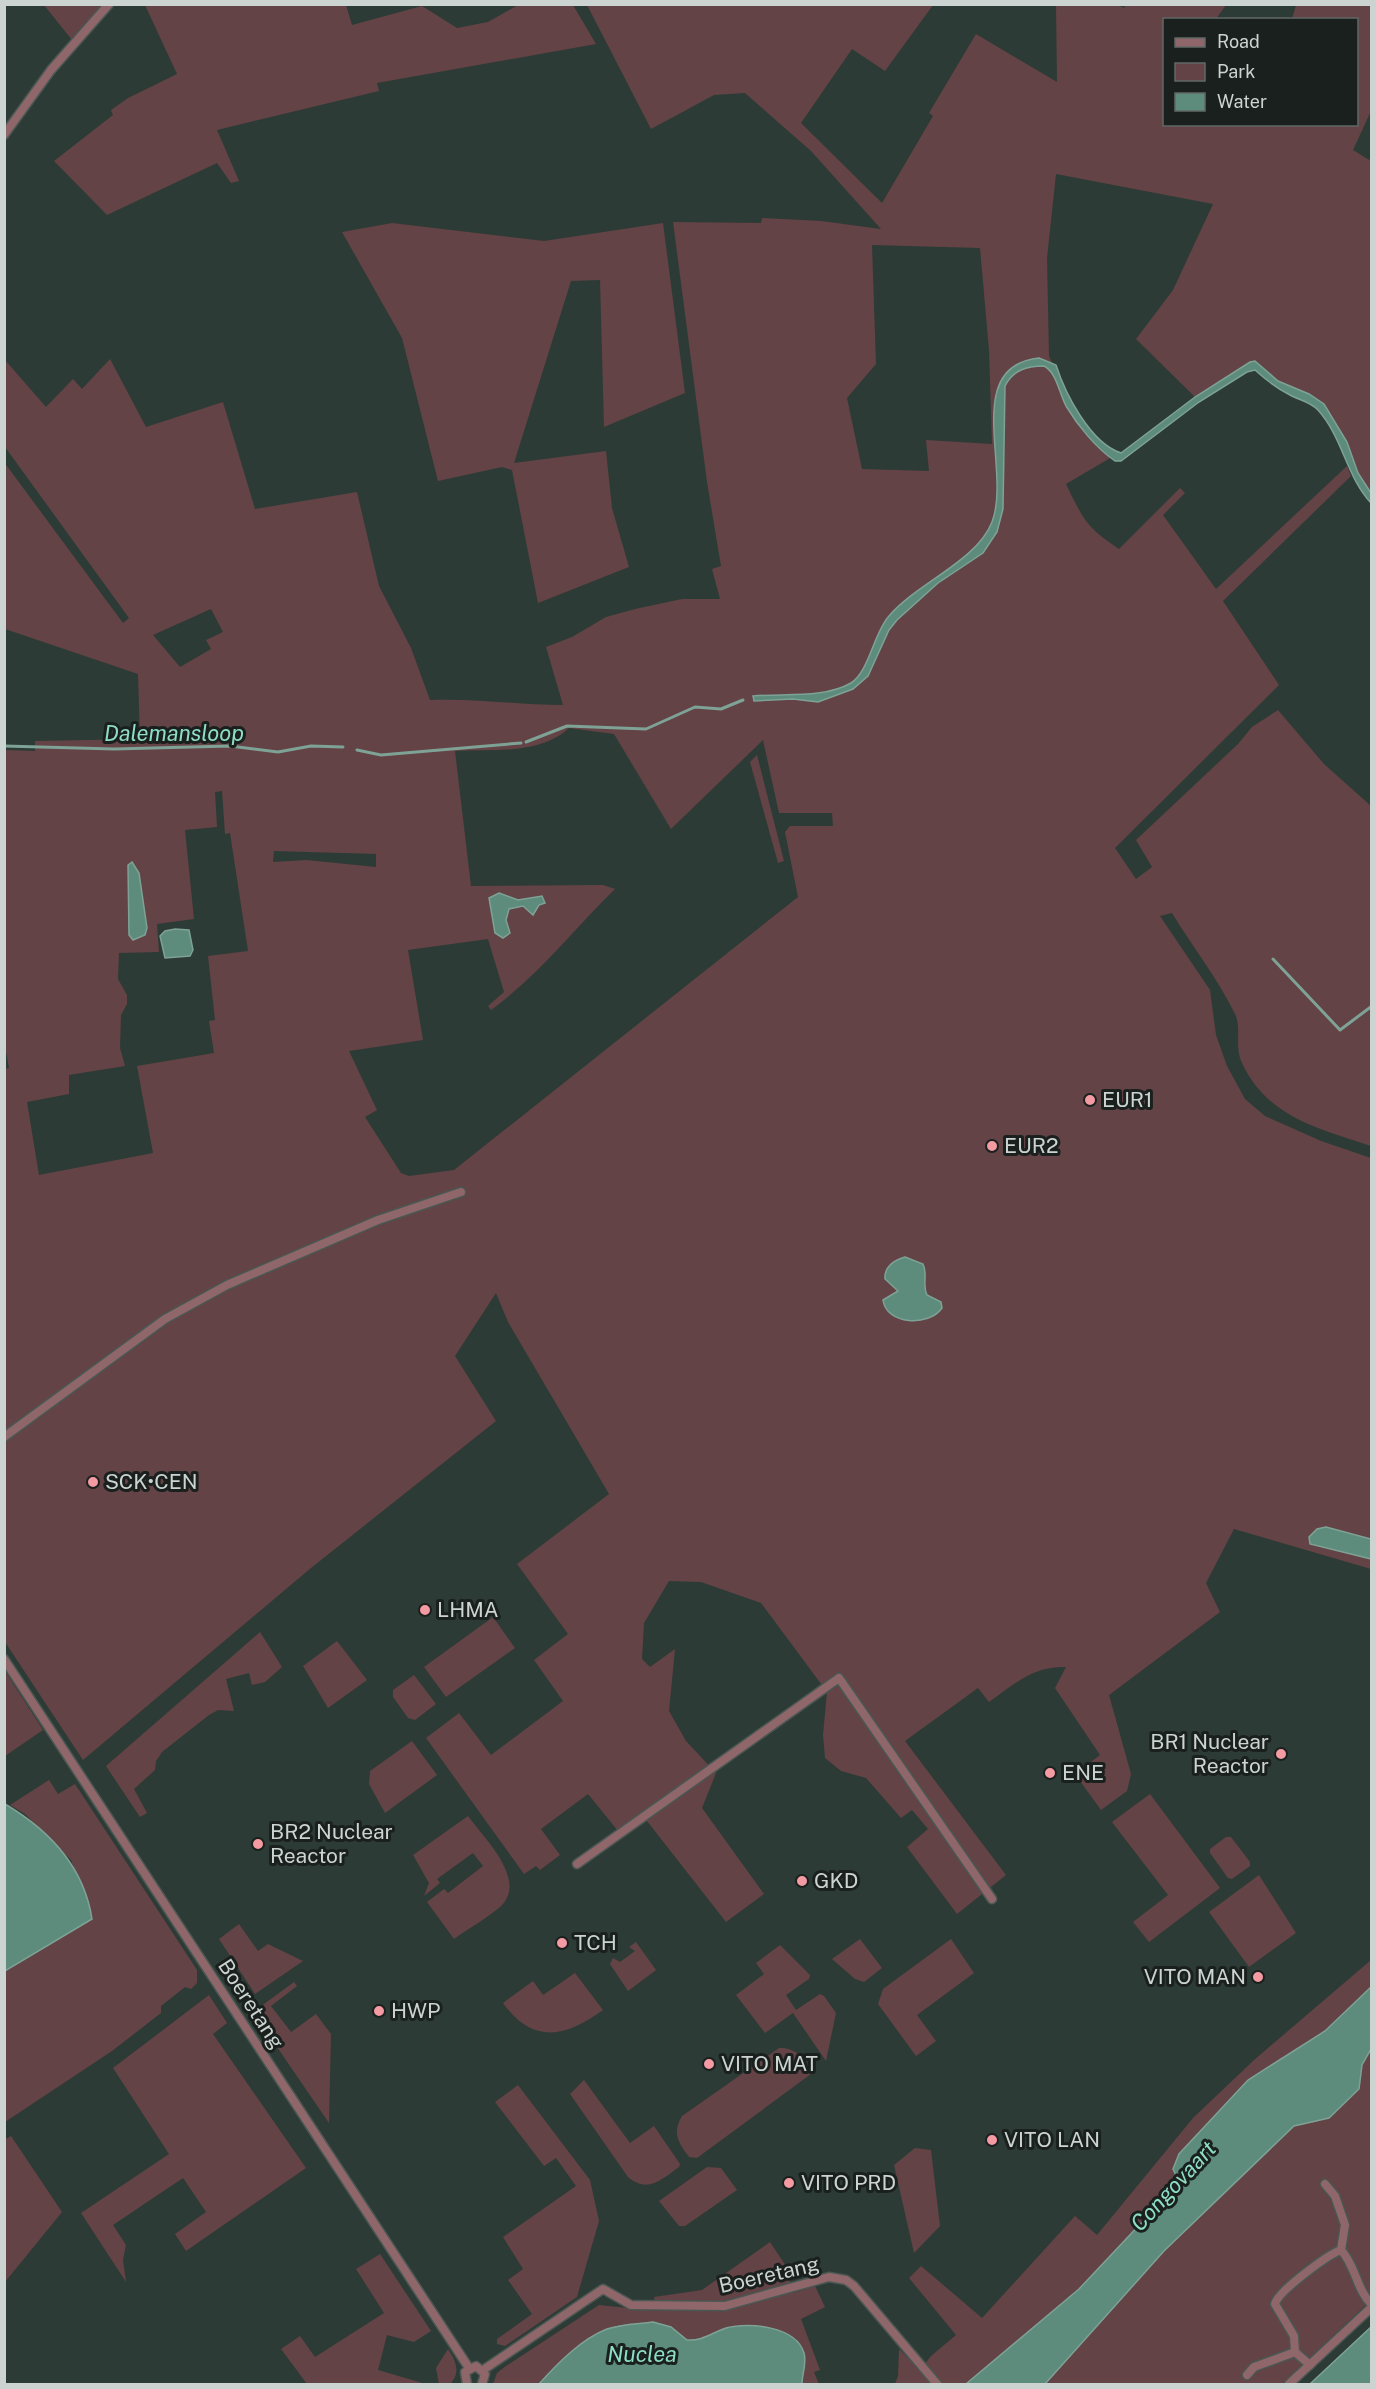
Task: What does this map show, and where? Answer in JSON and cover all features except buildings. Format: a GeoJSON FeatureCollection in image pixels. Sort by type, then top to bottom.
{"type":"FeatureCollection","features":[{"type":"Feature","properties":{"kind":"street"},"geometry":{"type":"LineString","coordinates":[[4,135],[51,70],[109,4]]}},
{"type":"Feature","properties":{"kind":"street"},"geometry":{"type":"LineString","coordinates":[[4,1437],[176,1313],[227,1285],[378,1220],[460,1192]]}},
{"type":"Feature","properties":{"kind":"street","name":"Boeretang"},"geometry":{"type":"LineString","coordinates":[[4,1659],[468,2368]]}},
{"type":"Feature","properties":{"kind":"street"},"geometry":{"type":"LineString","coordinates":[[577,1864],[839,1678],[992,1899]]}},
{"type":"Feature","properties":{"kind":"street"},"geometry":{"type":"LineString","coordinates":[[1289,2385],[1371,2306],[1361,2293],[1350,2262],[1341,2250],[1345,2224],[1335,2196],[1325,2184]]}},
{"type":"Feature","properties":{"kind":"street"},"geometry":{"type":"LineString","coordinates":[[1310,2365],[1295,2352],[1294,2336],[1275,2304],[1276,2299],[1328,2255],[1341,2250]]}},
{"type":"Feature","properties":{"kind":"street","name":"Boeretang"},"geometry":{"type":"LineString","coordinates":[[483,2370],[603,2289],[631,2305],[725,2306],[829,2277],[846,2280],[854,2286],[937,2385]]}},
{"type":"Feature","properties":{"kind":"street"},"geometry":{"type":"LineString","coordinates":[[1247,2375],[1254,2367],[1295,2352]]}},
{"type":"Feature","properties":{"kind":"street"},"geometry":{"type":"LineString","coordinates":[[468,2385],[464,2376],[468,2368],[476,2366],[483,2370],[485,2377],[482,2385]]}},
{"type":"Feature","properties":{"kind":"green space"},"geometry":{"type":"Polygon","coordinates":[[[1126,4],[1226,5],[1217,18],[1163,18],[1163,126],[1358,126],[1358,18],[1292,18],[1296,5],[1371,5],[1371,111],[1353,150],[1371,161],[1371,493],[1358,473],[1349,447],[1309,394],[1278,381],[1257,362],[1248,363],[1195,397],[1136,339],[1173,290],[1213,204],[1056,174],[1047,258],[1049,356],[1068,400],[1094,435],[1117,454],[1066,484],[1086,521],[1119,549],[1180,488],[1185,493],[1163,515],[1216,589],[1347,466],[1351,476],[1223,601],[1279,685],[1115,848],[1136,879],[1152,867],[1136,840],[1238,744],[1252,727],[1278,710],[1324,764],[1371,806],[1371,1146],[1314,1127],[1280,1109],[1265,1096],[1242,1063],[1237,1019],[1221,988],[1172,913],[1160,916],[1210,990],[1216,1035],[1227,1066],[1245,1099],[1265,1116],[1321,1141],[1371,1158],[1371,1569],[1234,1529],[1206,1583],[1220,1612],[1109,1695],[1131,1774],[1127,1791],[1101,1810],[1075,1774],[1100,1755],[1055,1688],[1066,1667],[1054,1667],[1024,1677],[989,1702],[978,1688],[905,1741],[1006,1875],[957,1914],[907,1847],[928,1829],[912,1810],[901,1818],[866,1778],[841,1771],[825,1758],[823,1735],[827,1692],[761,1603],[701,1582],[669,1581],[644,1623],[642,1659],[650,1667],[675,1649],[669,1711],[686,1741],[716,1773],[702,1808],[764,1894],[726,1922],[647,1821],[623,1837],[588,1794],[541,1829],[560,1855],[540,1870],[536,1866],[524,1874],[426,1738],[459,1713],[491,1755],[563,1701],[534,1660],[568,1634],[517,1564],[609,1494],[508,1322],[496,1293],[455,1356],[496,1421],[311,1568],[83,1760],[5,1642],[4,1069],[9,1068],[4,1041],[5,750],[35,751],[35,741],[140,739],[138,674],[5,629],[4,462],[123,623],[129,618],[5,447],[5,360],[46,407],[73,379],[82,389],[110,359],[146,427],[223,402],[255,509],[357,492],[379,586],[411,648],[430,700],[563,705],[546,647],[572,637],[606,617],[635,609],[682,599],[720,599],[712,569],[721,566],[707,482],[673,222],[761,223],[762,218],[821,221],[881,229],[811,151],[745,93],[714,95],[651,129],[587,5],[933,5],[885,71],[852,49],[801,123],[882,203],[933,116],[929,113],[976,34],[1057,82],[1056,5],[1118,5],[1124,8],[1126,4]],[[872,245],[876,364],[847,398],[862,469],[929,471],[926,440],[992,444],[989,350],[980,248],[872,245]],[[211,609],[153,635],[180,667],[211,649],[206,640],[223,632],[211,609]],[[569,728],[557,737],[530,747],[455,751],[471,886],[603,885],[615,889],[540,967],[491,1010],[488,1006],[504,992],[488,939],[408,950],[423,1040],[349,1051],[377,1110],[365,1117],[401,1173],[409,1176],[454,1170],[798,897],[785,832],[790,826],[833,826],[832,813],[779,813],[763,740],[671,829],[614,734],[569,728]],[[222,791],[215,792],[217,827],[185,830],[194,919],[157,924],[159,952],[119,953],[118,979],[127,995],[127,1004],[121,1015],[120,1048],[125,1066],[69,1075],[69,1094],[27,1102],[39,1175],[153,1153],[137,1066],[214,1053],[209,1021],[215,1020],[208,956],[248,951],[230,833],[225,834],[222,791]],[[274,851],[273,862],[306,860],[376,867],[376,854],[274,851]]]}},
{"type":"Feature","properties":{"kind":"green space"},"geometry":{"type":"Polygon","coordinates":[[[44,5],[102,5],[72,40],[44,5]]]}},
{"type":"Feature","properties":{"kind":"green space"},"geometry":{"type":"Polygon","coordinates":[[[145,5],[346,5],[352,25],[422,6],[457,28],[488,22],[518,5],[573,5],[596,44],[377,83],[379,91],[217,130],[239,181],[231,183],[217,163],[107,215],[54,161],[113,115],[111,110],[128,98],[177,74],[145,5]]]}},
{"type":"Feature","properties":{"kind":"green space"},"geometry":{"type":"Polygon","coordinates":[[[392,223],[544,241],[663,223],[685,393],[604,427],[600,280],[571,281],[514,463],[606,451],[612,508],[629,567],[538,603],[512,470],[502,467],[438,481],[402,338],[342,232],[392,223]]]}},
{"type":"Feature","properties":{"kind":"green space"},"geometry":{"type":"Polygon","coordinates":[[[757,755],[784,861],[778,863],[750,762],[757,755]]]}},
{"type":"Feature","properties":{"kind":"green space"},"geometry":{"type":"Polygon","coordinates":[[[493,1617],[515,1648],[446,1697],[424,1667],[493,1617]]]}},
{"type":"Feature","properties":{"kind":"green space"},"geometry":{"type":"Polygon","coordinates":[[[260,1632],[282,1667],[265,1682],[252,1685],[249,1673],[226,1679],[234,1711],[218,1710],[209,1715],[162,1752],[156,1761],[155,1770],[134,1789],[147,1813],[140,1817],[106,1766],[260,1632]]]}},
{"type":"Feature","properties":{"kind":"green space"},"geometry":{"type":"Polygon","coordinates":[[[337,1641],[367,1680],[328,1708],[303,1666],[337,1641]]]}},
{"type":"Feature","properties":{"kind":"green space"},"geometry":{"type":"Polygon","coordinates":[[[5,1671],[43,1730],[4,1756],[5,1671]]]}},
{"type":"Feature","properties":{"kind":"green space"},"geometry":{"type":"Polygon","coordinates":[[[414,1675],[436,1704],[415,1720],[408,1718],[393,1697],[393,1690],[414,1675]]]}},
{"type":"Feature","properties":{"kind":"green space"},"geometry":{"type":"Polygon","coordinates":[[[412,1741],[437,1775],[385,1813],[369,1784],[370,1771],[412,1741]]]}},
{"type":"Feature","properties":{"kind":"green space"},"geometry":{"type":"Polygon","coordinates":[[[49,1780],[58,1794],[75,1784],[197,1970],[197,1983],[191,1989],[185,1987],[161,2006],[161,2013],[112,2051],[5,2122],[5,1971],[92,1919],[71,1860],[25,1814],[10,1805],[49,1780]]]}},
{"type":"Feature","properties":{"kind":"green space"},"geometry":{"type":"Polygon","coordinates":[[[1150,1794],[1220,1888],[1149,1942],[1133,1922],[1168,1895],[1112,1822],[1150,1794]]]}},
{"type":"Feature","properties":{"kind":"green space"},"geometry":{"type":"Polygon","coordinates":[[[468,1816],[501,1860],[507,1873],[508,1897],[489,1916],[454,1939],[427,1902],[444,1889],[448,1893],[483,1866],[473,1853],[437,1879],[440,1883],[424,1896],[429,1883],[413,1855],[468,1816]]]}},
{"type":"Feature","properties":{"kind":"green space"},"geometry":{"type":"Polygon","coordinates":[[[1226,1837],[1231,1837],[1250,1862],[1250,1866],[1232,1879],[1228,1878],[1210,1853],[1210,1849],[1226,1837]]]}},
{"type":"Feature","properties":{"kind":"green space"},"geometry":{"type":"Polygon","coordinates":[[[1259,1875],[1296,1933],[1249,1967],[1209,1912],[1259,1875]]]}},
{"type":"Feature","properties":{"kind":"green space"},"geometry":{"type":"Polygon","coordinates":[[[239,1924],[258,1951],[268,1944],[303,1961],[255,1994],[219,1939],[239,1924]]]}},
{"type":"Feature","properties":{"kind":"green space"},"geometry":{"type":"Polygon","coordinates":[[[860,1939],[882,1968],[864,1982],[855,1979],[832,1959],[860,1939]]]}},
{"type":"Feature","properties":{"kind":"green space"},"geometry":{"type":"Polygon","coordinates":[[[951,1939],[974,1973],[917,2015],[936,2041],[916,2056],[878,2004],[883,1989],[951,1939]]]}},
{"type":"Feature","properties":{"kind":"green space"},"geometry":{"type":"Polygon","coordinates":[[[636,1942],[656,1970],[628,1991],[610,1964],[613,1958],[620,1962],[635,1951],[629,1947],[636,1942]]]}},
{"type":"Feature","properties":{"kind":"green space"},"geometry":{"type":"Polygon","coordinates":[[[780,1945],[810,1975],[809,1979],[786,1995],[796,2010],[820,1994],[836,2013],[826,2061],[793,2013],[765,2033],[736,1995],[764,1974],[756,1963],[780,1945]]]}},
{"type":"Feature","properties":{"kind":"green space"},"geometry":{"type":"Polygon","coordinates":[[[1371,1960],[1371,1987],[1325,2031],[1248,2080],[1175,2187],[1079,2289],[966,2384],[895,2384],[898,2376],[899,2349],[920,2370],[931,2356],[956,2335],[909,2278],[921,2266],[982,2318],[1075,2216],[1097,2235],[1193,2118],[1254,2060],[1371,1960]]]}},
{"type":"Feature","properties":{"kind":"green space"},"geometry":{"type":"Polygon","coordinates":[[[575,1973],[603,2010],[576,2026],[563,2031],[538,2031],[526,2026],[503,2003],[533,1981],[543,1995],[575,1973]]]}},
{"type":"Feature","properties":{"kind":"green space"},"geometry":{"type":"Polygon","coordinates":[[[294,1982],[297,1986],[271,2006],[291,2032],[316,2014],[331,2034],[329,2123],[253,2012],[294,1982]]]}},
{"type":"Feature","properties":{"kind":"green space"},"geometry":{"type":"Polygon","coordinates":[[[209,1995],[227,2023],[213,2034],[306,2168],[186,2251],[175,2234],[206,2212],[183,2178],[113,2225],[126,2245],[123,2260],[126,2282],[81,2213],[169,2154],[113,2068],[209,1995]]]}},
{"type":"Feature","properties":{"kind":"green space"},"geometry":{"type":"Polygon","coordinates":[[[779,2048],[790,2049],[803,2058],[811,2074],[697,2158],[689,2157],[682,2147],[677,2132],[682,2116],[779,2048]]]}},
{"type":"Feature","properties":{"kind":"green space"},"geometry":{"type":"Polygon","coordinates":[[[1371,2049],[1371,2300],[1282,2384],[1045,2384],[1164,2251],[1294,2126],[1329,2118],[1359,2089],[1362,2065],[1371,2049]]]}},
{"type":"Feature","properties":{"kind":"green space"},"geometry":{"type":"Polygon","coordinates":[[[584,2080],[630,2143],[654,2126],[680,2164],[679,2167],[655,2183],[642,2184],[628,2177],[570,2094],[584,2080]]]}},
{"type":"Feature","properties":{"kind":"green space"},"geometry":{"type":"Polygon","coordinates":[[[518,2085],[590,2180],[599,2221],[577,2297],[505,2346],[497,2344],[497,2339],[532,2314],[508,2280],[523,2269],[503,2237],[576,2186],[556,2158],[544,2166],[495,2102],[518,2085]]]}},
{"type":"Feature","properties":{"kind":"green space"},"geometry":{"type":"Polygon","coordinates":[[[11,2136],[62,2212],[5,2282],[4,2140],[11,2136]]]}},
{"type":"Feature","properties":{"kind":"green space"},"geometry":{"type":"Polygon","coordinates":[[[915,2148],[931,2150],[940,2226],[914,2253],[894,2165],[915,2148]]]}},
{"type":"Feature","properties":{"kind":"green space"},"geometry":{"type":"Polygon","coordinates":[[[707,2167],[721,2168],[737,2190],[685,2226],[679,2226],[659,2201],[707,2167]]]}},
{"type":"Feature","properties":{"kind":"green space"},"geometry":{"type":"Polygon","coordinates":[[[770,2242],[786,2266],[793,2293],[815,2286],[825,2307],[801,2319],[820,2370],[814,2372],[819,2384],[802,2384],[805,2359],[796,2339],[772,2329],[737,2326],[699,2340],[686,2339],[671,2327],[609,2328],[584,2341],[539,2384],[493,2384],[497,2373],[506,2366],[599,2305],[657,2311],[654,2297],[702,2290],[770,2242]]]}},
{"type":"Feature","properties":{"kind":"green space"},"geometry":{"type":"Polygon","coordinates":[[[380,2254],[431,2331],[414,2342],[387,2335],[378,2370],[426,2384],[307,2384],[281,2349],[300,2336],[315,2357],[384,2313],[356,2269],[380,2254]]]}},
{"type":"Feature","properties":{"kind":"green space"},"geometry":{"type":"Polygon","coordinates":[[[448,2349],[455,2362],[455,2376],[450,2384],[439,2384],[436,2368],[448,2349]]]}},
{"type":"Feature","properties":{"kind":"water"},"geometry":{"type":"Polygon","coordinates":[[[1039,358],[1056,365],[1080,416],[1099,439],[1121,453],[1195,397],[1255,361],[1278,381],[1309,394],[1324,404],[1347,442],[1358,473],[1371,493],[1371,503],[1356,481],[1333,433],[1318,410],[1280,390],[1255,370],[1247,372],[1199,402],[1121,461],[1115,461],[1094,443],[1076,421],[1066,406],[1052,373],[1044,366],[1026,368],[1012,376],[1005,386],[1003,509],[997,532],[983,553],[938,583],[897,620],[889,630],[868,676],[853,689],[818,702],[793,699],[754,701],[753,696],[816,693],[851,683],[862,670],[889,616],[901,604],[960,560],[984,536],[992,522],[997,500],[995,400],[1002,380],[1015,365],[1039,358]]]}},
{"type":"Feature","properties":{"kind":"water"},"geometry":{"type":"Polygon","coordinates":[[[132,862],[139,873],[147,928],[145,935],[133,940],[129,935],[128,865],[132,862]]]}},
{"type":"Feature","properties":{"kind":"water"},"geometry":{"type":"Polygon","coordinates":[[[499,893],[518,900],[542,896],[545,903],[539,905],[533,915],[523,906],[509,909],[506,920],[510,933],[503,938],[495,933],[489,898],[499,893]]]}},
{"type":"Feature","properties":{"kind":"water"},"geometry":{"type":"Polygon","coordinates":[[[189,930],[193,950],[190,956],[165,958],[160,936],[165,931],[189,930]]]}},
{"type":"Feature","properties":{"kind":"water"},"geometry":{"type":"Polygon","coordinates":[[[905,1257],[923,1264],[927,1295],[941,1302],[942,1308],[928,1318],[900,1319],[886,1308],[883,1300],[898,1291],[885,1279],[886,1271],[894,1262],[905,1257]]]}},
{"type":"Feature","properties":{"kind":"water"},"geometry":{"type":"Polygon","coordinates":[[[1326,1527],[1371,1539],[1371,1559],[1310,1544],[1309,1537],[1317,1529],[1326,1527]]]}},
{"type":"Feature","properties":{"kind":"water"},"geometry":{"type":"Polygon","coordinates":[[[5,1804],[36,1826],[62,1852],[81,1883],[92,1919],[5,1971],[5,1804]]]}},
{"type":"Feature","properties":{"kind":"water","name":"Congovaart"},"geometry":{"type":"Polygon","coordinates":[[[1371,1987],[1371,2049],[1362,2065],[1359,2089],[1329,2118],[1294,2126],[1164,2251],[1045,2384],[966,2384],[1079,2289],[1175,2187],[1178,2180],[1173,2169],[1179,2154],[1248,2080],[1325,2031],[1371,1987]]]}},
{"type":"Feature","properties":{"kind":"water","name":"Nuclea"},"geometry":{"type":"Polygon","coordinates":[[[653,2322],[671,2327],[687,2340],[702,2338],[736,2326],[759,2326],[782,2332],[792,2337],[804,2353],[802,2384],[539,2384],[570,2353],[597,2333],[618,2326],[653,2322]]]}},
{"type":"Feature","properties":{"kind":"water"},"geometry":{"type":"Polygon","coordinates":[[[1371,2327],[1371,2384],[1310,2384],[1371,2327]]]}},
{"type":"Feature","properties":{"kind":"waterway","name":"Dalemansloop"},"geometry":{"type":"LineString","coordinates":[[526,742],[567,726],[646,729],[695,707],[721,709],[743,700]]}},
{"type":"Feature","properties":{"kind":"waterway","name":"Dalemansloop"},"geometry":{"type":"LineString","coordinates":[[357,750],[381,755],[521,743]]}},
{"type":"Feature","properties":{"kind":"waterway","name":"Dalemansloop"},"geometry":{"type":"LineString","coordinates":[[4,746],[114,749],[230,746],[278,752],[311,746],[343,747]]}},
{"type":"Feature","properties":{"kind":"waterway"},"geometry":{"type":"LineString","coordinates":[[1273,959],[1340,1030],[1372,1006]]}},
{"type":"Feature","properties":{"kind":"place","name":"EUR1"},"geometry":{"type":"Point","coordinates":[1090,1100]}},
{"type":"Feature","properties":{"kind":"place","name":"EUR2"},"geometry":{"type":"Point","coordinates":[992,1146]}},
{"type":"Feature","properties":{"kind":"place","name":"SCK•CEN"},"geometry":{"type":"Point","coordinates":[93,1482]}},
{"type":"Feature","properties":{"kind":"place","name":"LHMA"},"geometry":{"type":"Point","coordinates":[425,1610]}},
{"type":"Feature","properties":{"kind":"place","name":"BR1 Nuclear Reactor"},"geometry":{"type":"Point","coordinates":[1281,1754]}},
{"type":"Feature","properties":{"kind":"place","name":"ENE"},"geometry":{"type":"Point","coordinates":[1050,1773]}},
{"type":"Feature","properties":{"kind":"place","name":"BR2 Nuclear Reactor"},"geometry":{"type":"Point","coordinates":[258,1844]}},
{"type":"Feature","properties":{"kind":"place","name":"GKD"},"geometry":{"type":"Point","coordinates":[802,1881]}},
{"type":"Feature","properties":{"kind":"place","name":"TCH"},"geometry":{"type":"Point","coordinates":[562,1943]}},
{"type":"Feature","properties":{"kind":"place","name":"VITO MAN"},"geometry":{"type":"Point","coordinates":[1258,1977]}},
{"type":"Feature","properties":{"kind":"place","name":"HWP"},"geometry":{"type":"Point","coordinates":[379,2011]}},
{"type":"Feature","properties":{"kind":"place","name":"VITO MAT"},"geometry":{"type":"Point","coordinates":[709,2064]}},
{"type":"Feature","properties":{"kind":"place","name":"VITO LAN"},"geometry":{"type":"Point","coordinates":[992,2140]}},
{"type":"Feature","properties":{"kind":"place","name":"VITO PRD"},"geometry":{"type":"Point","coordinates":[789,2183]}}]}
